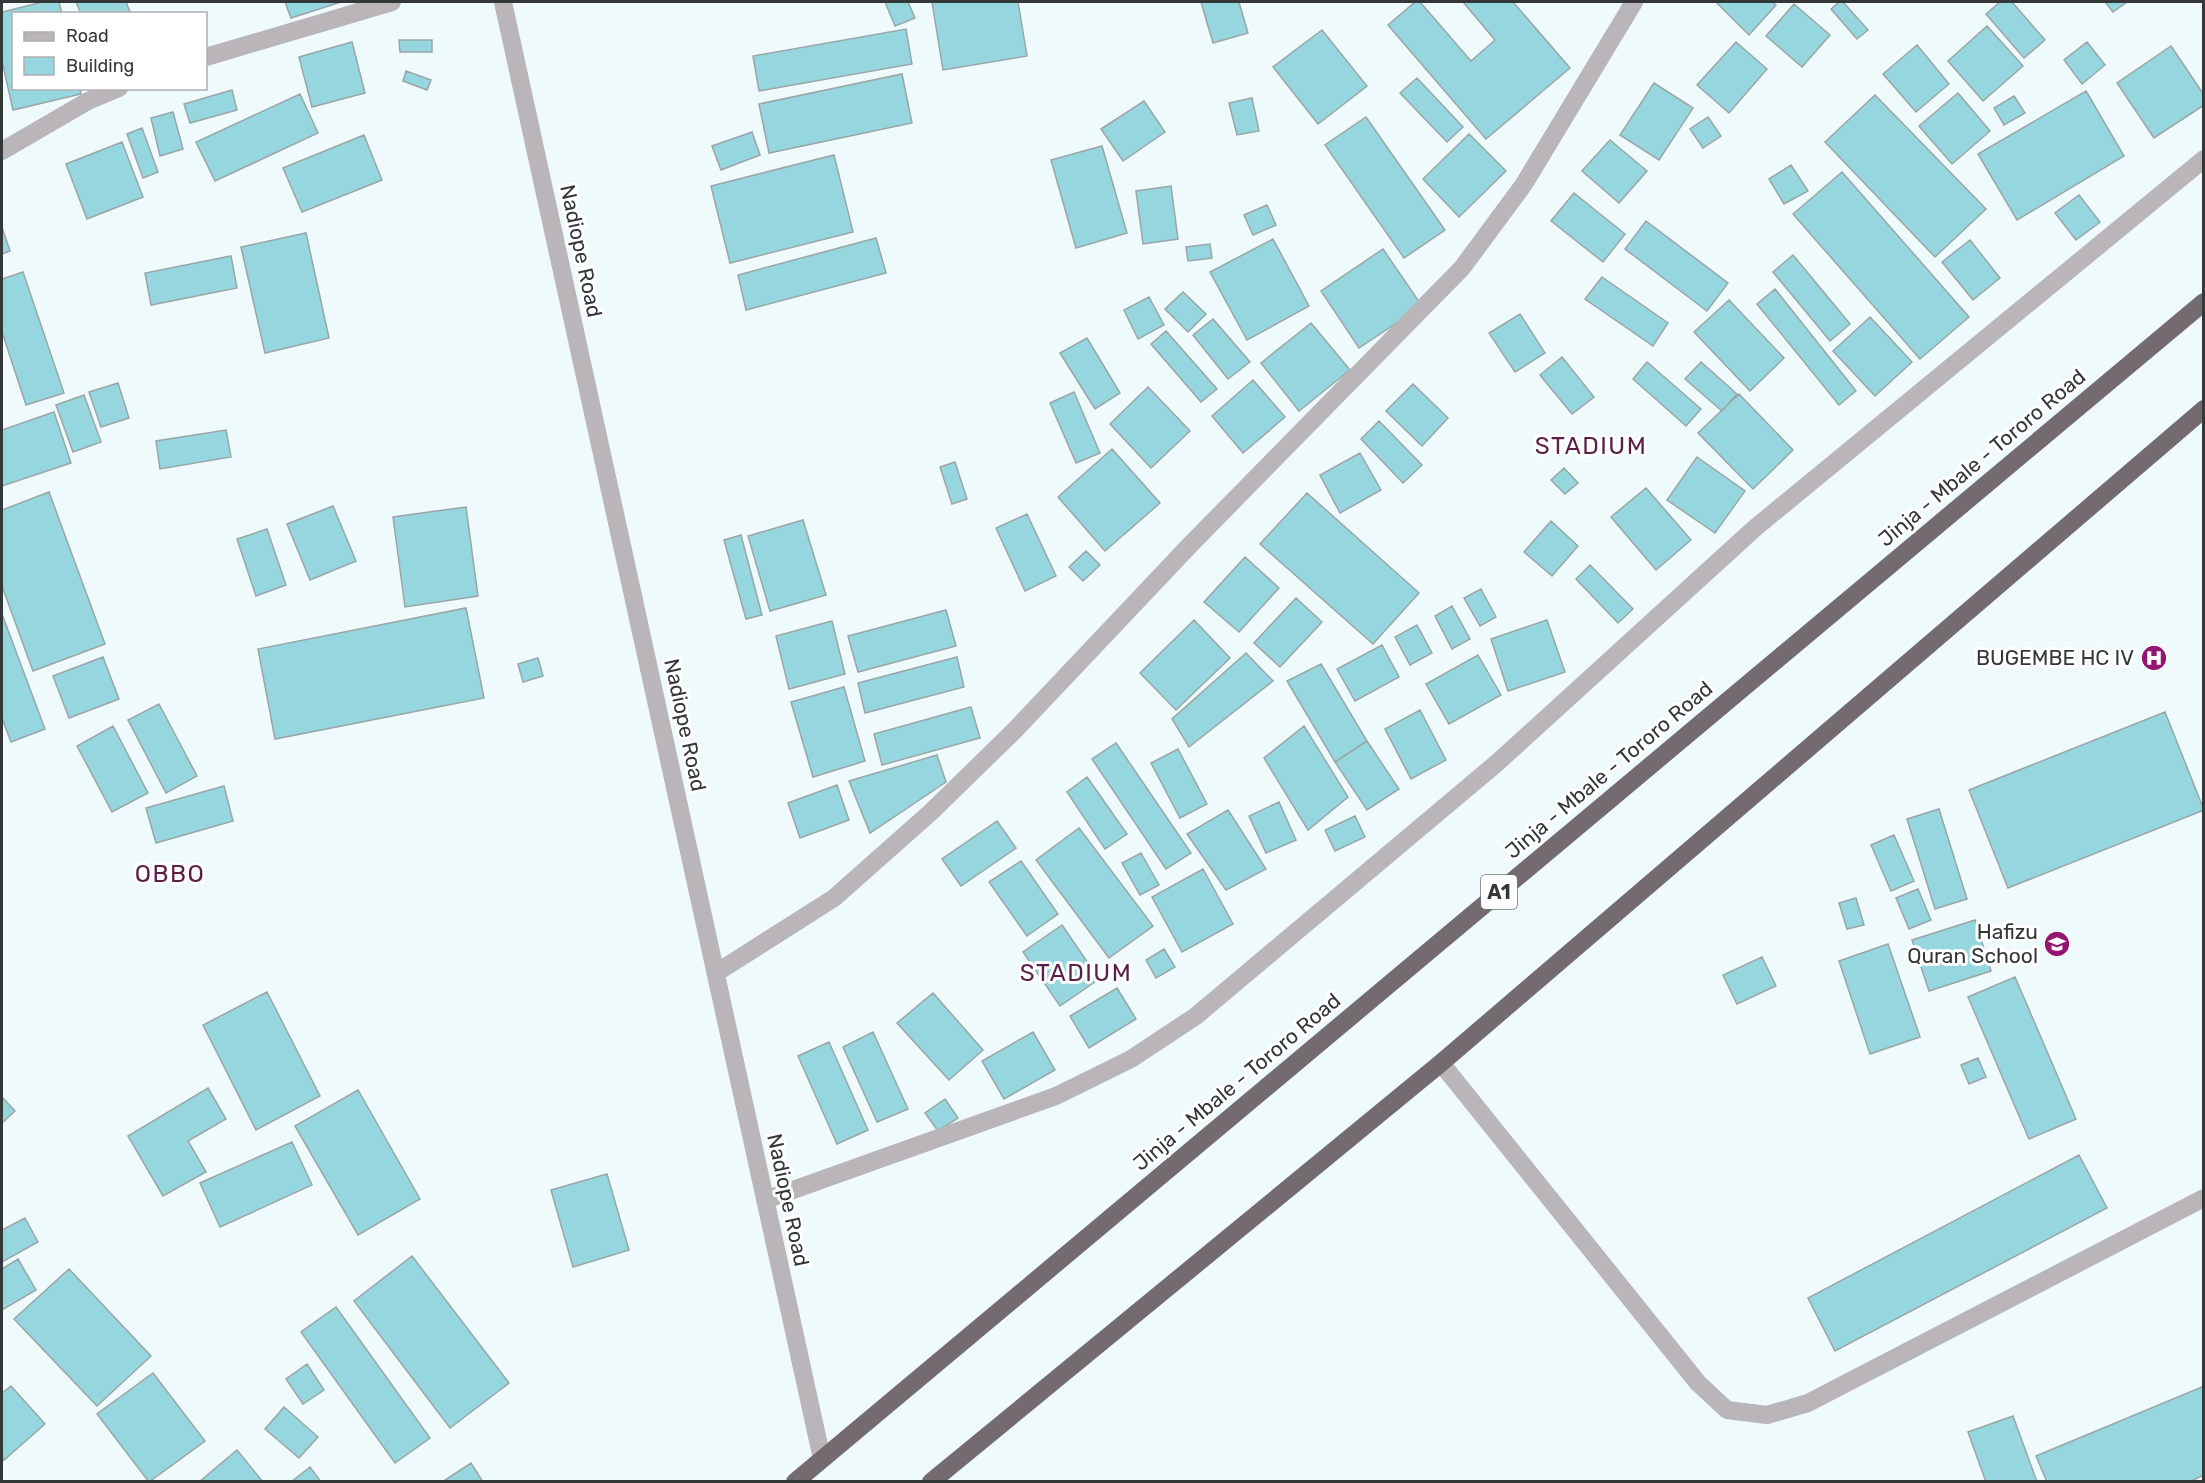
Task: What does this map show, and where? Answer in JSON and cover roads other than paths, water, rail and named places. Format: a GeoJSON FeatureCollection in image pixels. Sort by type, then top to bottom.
{"type":"FeatureCollection","features":[{"type":"Feature","properties":{"kind":"highway","name":"Jinja - Mbale - Tororo Road"},"geometry":{"type":"LineString","coordinates":[[795,1482],[2204,302]]}},
{"type":"Feature","properties":{"kind":"highway"},"geometry":{"type":"LineString","coordinates":[[930,1482],[1441,1063],[2204,409]]}},
{"type":"Feature","properties":{"kind":"street"},"geometry":{"type":"LineString","coordinates":[[207,57],[392,2]]}},
{"type":"Feature","properties":{"kind":"street","name":"Nadiope Road"},"geometry":{"type":"LineString","coordinates":[[503,2],[822,1459]]}},
{"type":"Feature","properties":{"kind":"street"},"geometry":{"type":"LineString","coordinates":[[716,973],[834,898],[931,812],[1014,730],[1190,545],[1462,268],[1524,184],[1634,2]]}},
{"type":"Feature","properties":{"kind":"street"},"geometry":{"type":"LineString","coordinates":[[2,152],[88,101],[114,90]]}},
{"type":"Feature","properties":{"kind":"street"},"geometry":{"type":"LineString","coordinates":[[765,1200],[1056,1096],[1131,1059],[1197,1016],[1498,762],[1755,528],[2204,159]]}},
{"type":"Feature","properties":{"kind":"street"},"geometry":{"type":"LineString","coordinates":[[1441,1063],[1698,1383],[1727,1410],[1767,1415],[1808,1403],[2204,1198]]}},
{"type":"Feature","properties":{"kind":"place","name":"BUGEMBE HC IV"},"geometry":{"type":"Point","coordinates":[2154,658]}},
{"type":"Feature","properties":{"kind":"place","name":"Hafizu Quran School"},"geometry":{"type":"Point","coordinates":[2057,944]}},
{"type":"Feature","properties":{"kind":"district","name":"STADIUM"},"geometry":{"type":"Point","coordinates":[1591,446]}},
{"type":"Feature","properties":{"kind":"district","name":"OBBO"},"geometry":{"type":"Point","coordinates":[170,874]}},
{"type":"Feature","properties":{"kind":"district","name":"STADIUM"},"geometry":{"type":"Point","coordinates":[1076,973]}}]}
